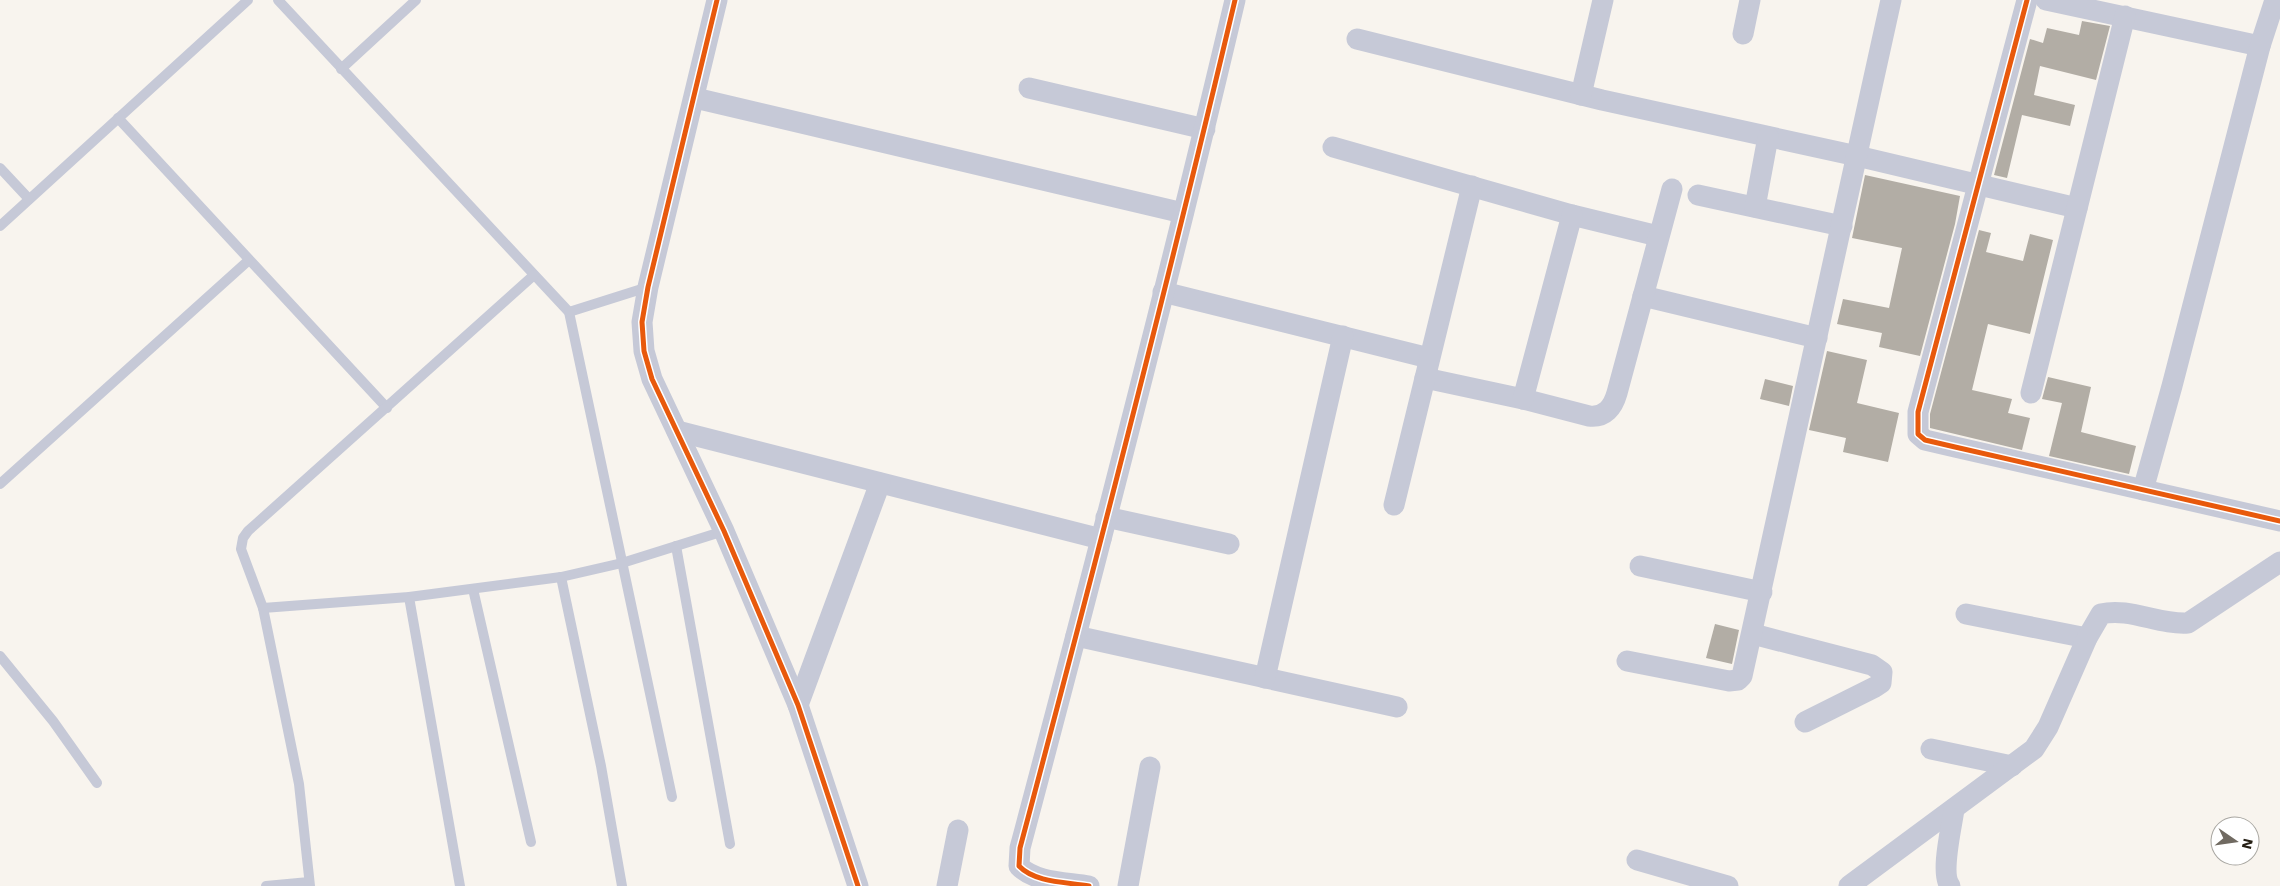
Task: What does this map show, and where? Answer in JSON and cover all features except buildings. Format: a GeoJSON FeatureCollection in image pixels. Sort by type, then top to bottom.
{"type":"FeatureCollection","features":[{"type":"Feature","properties":{"kind":"street"},"geometry":{"type":"LineString","coordinates":[[718,0],[648,287],[642,322],[644,351],[652,379],[724,531],[798,705],[858,886]]}},
{"type":"Feature","properties":{"kind":"street"},"geometry":{"type":"LineString","coordinates":[[1089,886],[1024,872],[1019,866],[1020,848],[1101,539],[1236,0]]}},
{"type":"Feature","properties":{"kind":"street"},"geometry":{"type":"LineString","coordinates":[[1581,95],[1603,0]]}},
{"type":"Feature","properties":{"kind":"street"},"geometry":{"type":"LineString","coordinates":[[1743,34],[1750,0]]}},
{"type":"Feature","properties":{"kind":"street"},"geometry":{"type":"LineString","coordinates":[[1627,661],[1729,681],[1738,680],[1742,676],[1753,634],[1891,0]]}},
{"type":"Feature","properties":{"kind":"street"},"geometry":{"type":"LineString","coordinates":[[2027,0],[1918,412],[1918,434],[1925,440],[2280,521]]}},
{"type":"Feature","properties":{"kind":"street"},"geometry":{"type":"LineString","coordinates":[[2046,0],[2260,46]]}},
{"type":"Feature","properties":{"kind":"street"},"geometry":{"type":"LineString","coordinates":[[2143,490],[2172,386],[2260,46],[2274,23],[2275,0]]}},
{"type":"Feature","properties":{"kind":"street"},"geometry":{"type":"LineString","coordinates":[[2031,393],[2125,16]]}},
{"type":"Feature","properties":{"kind":"street"},"geometry":{"type":"LineString","coordinates":[[1357,39],[1581,95],[1857,156],[2077,208]]}},
{"type":"Feature","properties":{"kind":"street"},"geometry":{"type":"LineString","coordinates":[[1029,88],[1205,129]]}},
{"type":"Feature","properties":{"kind":"street"},"geometry":{"type":"LineString","coordinates":[[695,98],[1183,213]]}},
{"type":"Feature","properties":{"kind":"street"},"geometry":{"type":"LineString","coordinates":[[1754,207],[1768,137]]}},
{"type":"Feature","properties":{"kind":"street"},"geometry":{"type":"LineString","coordinates":[[1333,147],[1572,215],[1658,236]]}},
{"type":"Feature","properties":{"kind":"street"},"geometry":{"type":"LineString","coordinates":[[1394,505],[1472,186]]}},
{"type":"Feature","properties":{"kind":"street"},"geometry":{"type":"LineString","coordinates":[[1163,292],[1342,336],[1427,368],[1523,399],[1589,416],[1609,410],[1614,405],[1672,189]]}},
{"type":"Feature","properties":{"kind":"street"},"geometry":{"type":"LineString","coordinates":[[1698,195],[1842,226]]}},
{"type":"Feature","properties":{"kind":"street"},"geometry":{"type":"LineString","coordinates":[[1523,399],[1572,215]]}},
{"type":"Feature","properties":{"kind":"street"},"geometry":{"type":"LineString","coordinates":[[1643,296],[1817,338]]}},
{"type":"Feature","properties":{"kind":"street"},"geometry":{"type":"LineString","coordinates":[[1265,678],[1342,336]]}},
{"type":"Feature","properties":{"kind":"street"},"geometry":{"type":"LineString","coordinates":[[677,431],[1101,539]]}},
{"type":"Feature","properties":{"kind":"street"},"geometry":{"type":"LineString","coordinates":[[798,705],[880,483]]}},
{"type":"Feature","properties":{"kind":"street"},"geometry":{"type":"LineString","coordinates":[[1106,517],[1229,544]]}},
{"type":"Feature","properties":{"kind":"street"},"geometry":{"type":"LineString","coordinates":[[1849,886],[2034,749],[2043,738],[2087,638],[2101,614],[2111,612],[2172,623],[2188,623],[2280,562]]}},
{"type":"Feature","properties":{"kind":"street"},"geometry":{"type":"LineString","coordinates":[[1640,566],[1762,592]]}},
{"type":"Feature","properties":{"kind":"street"},"geometry":{"type":"LineString","coordinates":[[1966,614],[2087,638]]}},
{"type":"Feature","properties":{"kind":"street"},"geometry":{"type":"LineString","coordinates":[[1753,634],[1872,665],[1882,672],[1881,683],[1875,687],[1805,722]]}},
{"type":"Feature","properties":{"kind":"street"},"geometry":{"type":"LineString","coordinates":[[1076,636],[1397,707]]}},
{"type":"Feature","properties":{"kind":"street"},"geometry":{"type":"LineString","coordinates":[[1931,749],[2012,766]]}},
{"type":"Feature","properties":{"kind":"street"},"geometry":{"type":"LineString","coordinates":[[1128,886],[1150,767]]}},
{"type":"Feature","properties":{"kind":"street"},"geometry":{"type":"LineString","coordinates":[[1950,886],[1947,882],[1946,871],[1954,809]]}},
{"type":"Feature","properties":{"kind":"street"},"geometry":{"type":"LineString","coordinates":[[947,886],[958,830]]}},
{"type":"Feature","properties":{"kind":"street"},"geometry":{"type":"LineString","coordinates":[[1637,860],[1728,886]]}},
{"type":"Feature","properties":{"kind":"lane"},"geometry":{"type":"LineString","coordinates":[[0,226],[248,0]]}},
{"type":"Feature","properties":{"kind":"lane"},"geometry":{"type":"LineString","coordinates":[[278,0],[569,312],[672,796]]}},
{"type":"Feature","properties":{"kind":"lane"},"geometry":{"type":"LineString","coordinates":[[341,68],[416,0]]}},
{"type":"Feature","properties":{"kind":"lane"},"geometry":{"type":"LineString","coordinates":[[118,118],[387,408]]}},
{"type":"Feature","properties":{"kind":"lane"},"geometry":{"type":"LineString","coordinates":[[0,168],[29,199]]}},
{"type":"Feature","properties":{"kind":"lane"},"geometry":{"type":"LineString","coordinates":[[0,484],[249,260]]}},
{"type":"Feature","properties":{"kind":"lane"},"geometry":{"type":"LineString","coordinates":[[266,886],[310,884],[299,784],[263,608],[241,549],[243,538],[248,531],[534,275]]}},
{"type":"Feature","properties":{"kind":"lane"},"geometry":{"type":"LineString","coordinates":[[569,312],[648,287]]}},
{"type":"Feature","properties":{"kind":"lane"},"geometry":{"type":"LineString","coordinates":[[263,608],[409,597],[561,577],[622,563],[724,531]]}},
{"type":"Feature","properties":{"kind":"lane"},"geometry":{"type":"LineString","coordinates":[[676,546],[730,844]]}},
{"type":"Feature","properties":{"kind":"lane"},"geometry":{"type":"LineString","coordinates":[[561,577],[600,766],[622,886]]}},
{"type":"Feature","properties":{"kind":"lane"},"geometry":{"type":"LineString","coordinates":[[473,589],[532,842]]}},
{"type":"Feature","properties":{"kind":"lane"},"geometry":{"type":"LineString","coordinates":[[409,597],[460,886]]}},
{"type":"Feature","properties":{"kind":"lane"},"geometry":{"type":"LineString","coordinates":[[0,656],[53,721],[98,783]]}},
{"type":"Feature","properties":{"kind":"cycle path"},"geometry":{"type":"LineString","coordinates":[[717,0],[648,287],[642,322],[644,351],[652,379],[724,531],[798,705],[858,886]]}},
{"type":"Feature","properties":{"kind":"cycle path"},"geometry":{"type":"LineString","coordinates":[[1089,886],[1043,879],[1026,872],[1019,866],[1020,848],[1184,213],[1235,0]]}},
{"type":"Feature","properties":{"kind":"cycle path"},"geometry":{"type":"LineString","coordinates":[[2027,0],[1918,412],[1918,434],[1925,440],[2280,521]]}}]}
